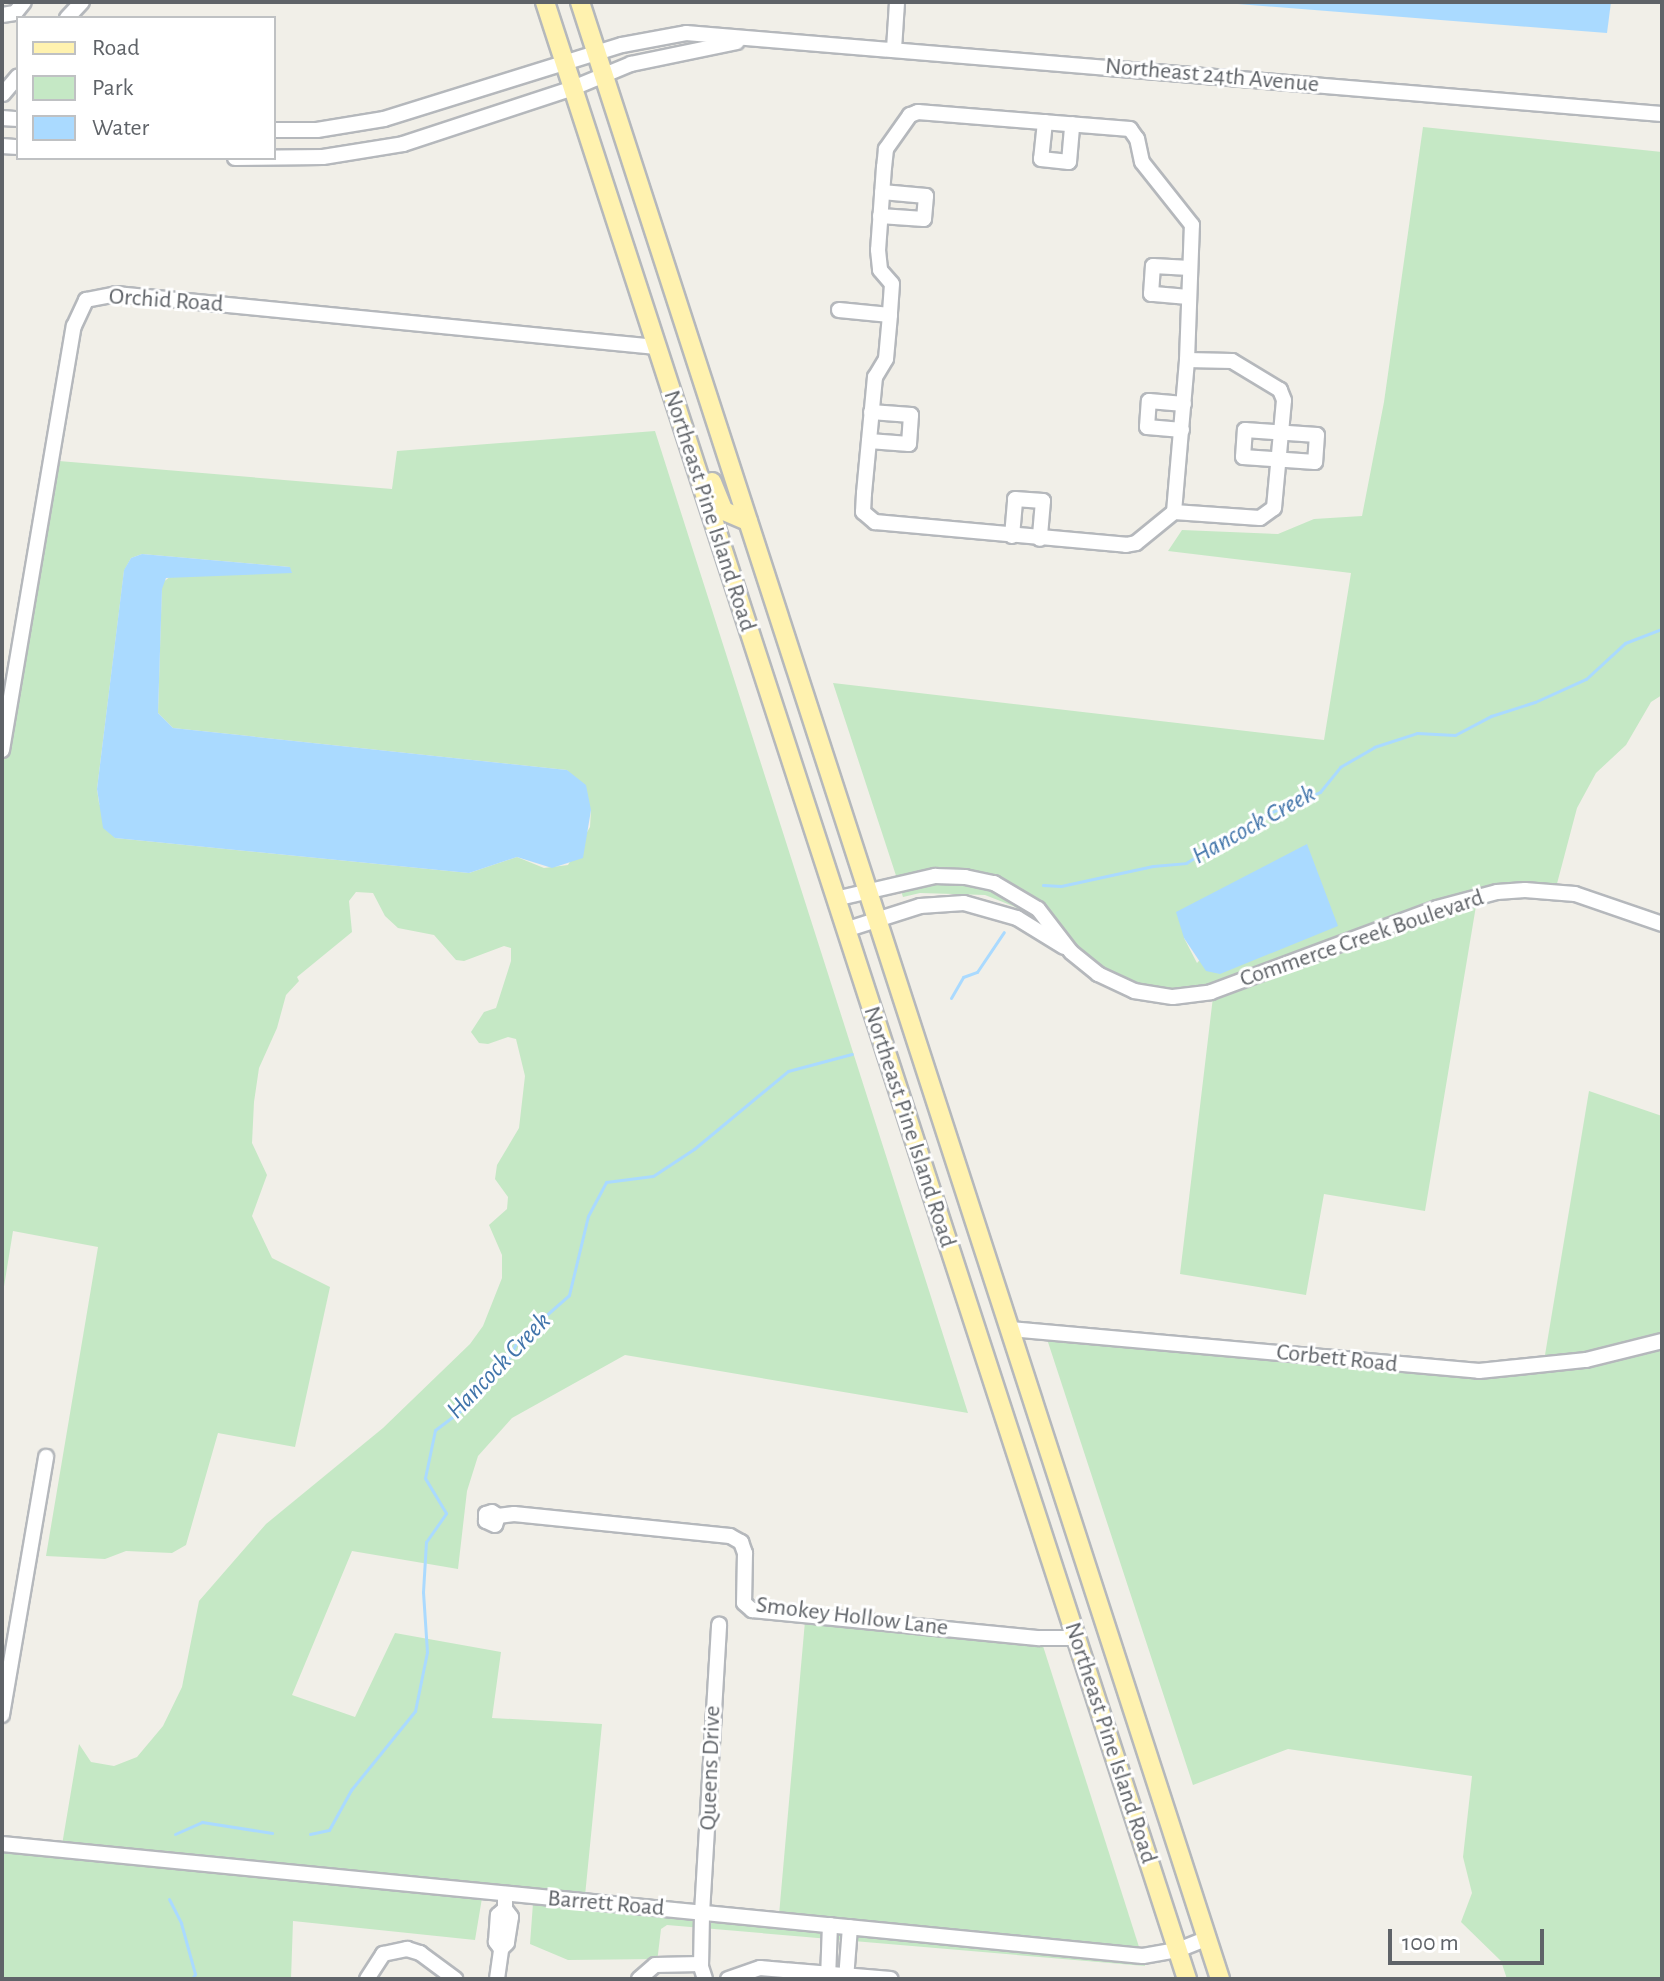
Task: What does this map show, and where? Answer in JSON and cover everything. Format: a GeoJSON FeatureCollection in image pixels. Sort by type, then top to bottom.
{"type":"FeatureCollection","features":[{"type":"Feature","properties":{"kind":"main road","name":"Northeast Pine Island Road"},"geometry":{"type":"LineString","coordinates":[[545,2],[1187,1979]]}},
{"type":"Feature","properties":{"kind":"main road","name":"Northeast Pine Island Road"},"geometry":{"type":"LineString","coordinates":[[580,2],[1220,1979]]}},
{"type":"Feature","properties":{"kind":"main road","name":"Northeast Pine Island Road"},"geometry":{"type":"LineString","coordinates":[[633,275],[653,305],[718,502],[733,517],[748,521]]}},
{"type":"Feature","properties":{"kind":"street"},"geometry":{"type":"LineString","coordinates":[[894,49],[897,2]]}},
{"type":"Feature","properties":{"kind":"street","name":"Northeast 24th Avenue"},"geometry":{"type":"LineString","coordinates":[[276,130],[317,130],[384,119],[597,54],[678,33],[1662,114]]}},
{"type":"Feature","properties":{"kind":"street","name":"Northeast 24th Avenue"},"geometry":{"type":"LineString","coordinates":[[276,158],[323,157],[382,149],[573,88],[631,64],[692,49],[761,39]]}},
{"type":"Feature","properties":{"kind":"street"},"geometry":{"type":"LineString","coordinates":[[3,94],[16,78]]}},
{"type":"Feature","properties":{"kind":"street"},"geometry":{"type":"LineString","coordinates":[[1174,512],[1187,360],[1192,225],[1142,162],[1137,139],[1130,129],[918,112],[910,115],[886,149],[878,250],[880,270],[892,284],[886,359],[875,377],[871,412],[863,512],[868,519],[1040,539],[1126,545],[1136,543],[1174,512],[1260,518],[1270,514],[1274,508],[1284,400],[1280,390],[1232,361],[1187,360]]}},
{"type":"Feature","properties":{"kind":"street"},"geometry":{"type":"LineString","coordinates":[[1045,122],[1041,159],[1069,162],[1072,124]]}},
{"type":"Feature","properties":{"kind":"street"},"geometry":{"type":"LineString","coordinates":[[880,216],[924,219],[926,196],[882,192]]}},
{"type":"Feature","properties":{"kind":"street"},"geometry":{"type":"LineString","coordinates":[[1188,297],[1151,294],[1153,266],[1190,268]]}},
{"type":"Feature","properties":{"kind":"street","name":"Orchid Road"},"geometry":{"type":"LineString","coordinates":[[2,750],[74,326],[86,300],[116,294],[656,347]]}},
{"type":"Feature","properties":{"kind":"street"},"geometry":{"type":"LineString","coordinates":[[839,310],[890,315]]}},
{"type":"Feature","properties":{"kind":"street"},"geometry":{"type":"LineString","coordinates":[[1182,430],[1147,427],[1149,401],[1184,404]]}},
{"type":"Feature","properties":{"kind":"street"},"geometry":{"type":"LineString","coordinates":[[869,441],[909,444],[911,415],[871,412]]}},
{"type":"Feature","properties":{"kind":"street"},"geometry":{"type":"LineString","coordinates":[[1245,430],[1280,433],[1317,435],[1315,462],[1243,457],[1245,430]]}},
{"type":"Feature","properties":{"kind":"street"},"geometry":{"type":"LineString","coordinates":[[1012,536],[1015,499],[1043,501],[1040,539]]}},
{"type":"Feature","properties":{"kind":"street","name":"Commerce Creek Boulevard"},"geometry":{"type":"LineString","coordinates":[[835,899],[935,876],[983,880],[1006,888],[1038,909],[1071,952],[1088,968],[1121,986],[1173,997],[1223,989],[1437,908],[1497,892],[1525,890],[1575,894],[1662,924]]}},
{"type":"Feature","properties":{"kind":"street"},"geometry":{"type":"LineString","coordinates":[[978,905],[983,880]]}},
{"type":"Feature","properties":{"kind":"street","name":"Commerce Creek Boulevard"},"geometry":{"type":"LineString","coordinates":[[845,930],[931,903],[978,905],[1017,918],[1071,952]]}},
{"type":"Feature","properties":{"kind":"street","name":"Corbett Road"},"geometry":{"type":"LineString","coordinates":[[1010,1329],[1479,1371],[1586,1360],[1662,1341]]}},
{"type":"Feature","properties":{"kind":"street"},"geometry":{"type":"LineString","coordinates":[[2,1715],[46,1457]]}},
{"type":"Feature","properties":{"kind":"street","name":"Smokey Hollow Lane"},"geometry":{"type":"LineString","coordinates":[[498,1516],[514,1514],[730,1536],[741,1542],[745,1553],[744,1603],[752,1610],[1040,1638],[1075,1638]]}},
{"type":"Feature","properties":{"kind":"street","name":"Queens Drive"},"geometry":{"type":"LineString","coordinates":[[705,1979],[701,1964],[702,1913],[719,1624]]}},
{"type":"Feature","properties":{"kind":"street","name":"Barrett Road"},"geometry":{"type":"LineString","coordinates":[[2,1844],[505,1902],[702,1913],[1143,1956],[1178,1950],[1207,1938]]}},
{"type":"Feature","properties":{"kind":"street"},"geometry":{"type":"LineString","coordinates":[[497,1979],[501,1949],[496,1942],[498,1915],[505,1902]]}},
{"type":"Feature","properties":{"kind":"street"},"geometry":{"type":"LineString","coordinates":[[828,1976],[830,1925]]}},
{"type":"Feature","properties":{"kind":"street"},"geometry":{"type":"LineString","coordinates":[[846,1977],[850,1927]]}},
{"type":"Feature","properties":{"kind":"street"},"geometry":{"type":"LineString","coordinates":[[367,1979],[383,1954],[407,1949],[420,1953],[455,1979]]}},
{"type":"Feature","properties":{"kind":"street"},"geometry":{"type":"LineString","coordinates":[[639,1979],[655,1965],[701,1964]]}},
{"type":"Feature","properties":{"kind":"street"},"geometry":{"type":"LineString","coordinates":[[739,1978],[760,1968],[781,1974],[891,1979]]}},
{"type":"Feature","properties":{"kind":"green space"},"geometry":{"type":"Polygon","coordinates":[[[1423,127],[1662,152],[1662,695],[1651,702],[1626,745],[1596,773],[1577,808],[1554,895],[1528,893],[1477,900],[1425,1211],[1324,1194],[1306,1295],[1180,1274],[1213,997],[1170,1002],[1108,983],[1038,921],[1013,906],[985,895],[920,893],[903,897],[833,683],[1324,740],[1351,573],[1168,551],[1182,530],[1278,534],[1314,519],[1362,516],[1384,402],[1423,127]],[[1307,844],[1184,938],[1197,963],[1307,844]]]}},
{"type":"Feature","properties":{"kind":"green space"},"geometry":{"type":"Polygon","coordinates":[[[655,431],[968,1413],[625,1355],[512,1418],[478,1456],[467,1491],[458,1569],[352,1551],[292,1695],[355,1717],[395,1633],[501,1652],[492,1718],[602,1724],[585,1896],[62,1845],[79,1744],[91,1762],[114,1766],[137,1757],[163,1726],[182,1687],[199,1601],[266,1524],[383,1428],[470,1344],[483,1326],[502,1278],[502,1255],[489,1225],[507,1209],[508,1197],[495,1179],[497,1165],[519,1128],[525,1076],[516,1039],[508,1037],[488,1044],[479,1043],[471,1032],[484,1012],[496,1008],[511,961],[511,948],[504,946],[464,961],[456,960],[434,935],[398,928],[385,916],[373,893],[356,892],[349,901],[352,932],[297,977],[299,981],[286,995],[277,1028],[259,1068],[254,1102],[252,1143],[267,1175],[252,1216],[272,1258],[330,1287],[295,1447],[218,1433],[186,1545],[172,1553],[126,1551],[105,1559],[46,1556],[98,1247],[13,1231],[2,1299],[2,739],[47,460],[392,489],[397,451],[655,431]],[[142,554],[131,558],[124,571],[97,789],[99,803],[115,838],[469,873],[517,857],[544,868],[568,865],[590,827],[591,810],[567,770],[173,728],[158,713],[162,583],[171,576],[290,567],[142,554]]]}},
{"type":"Feature","properties":{"kind":"green space"},"geometry":{"type":"Polygon","coordinates":[[[1589,1091],[1662,1116],[1662,1335],[1613,1349],[1544,1361],[1589,1091]]]}},
{"type":"Feature","properties":{"kind":"green space"},"geometry":{"type":"Polygon","coordinates":[[[1046,1336],[1371,1370],[1479,1376],[1588,1366],[1662,1346],[1662,1979],[1507,1979],[1501,1961],[1461,1922],[1472,1893],[1463,1857],[1472,1776],[1288,1749],[1193,1785],[1046,1336]]]}},
{"type":"Feature","properties":{"kind":"green space"},"geometry":{"type":"Polygon","coordinates":[[[805,1621],[1043,1646],[1140,1950],[779,1915],[805,1621]]]}},
{"type":"Feature","properties":{"kind":"green space"},"geometry":{"type":"Polygon","coordinates":[[[2,1850],[1144,1961],[1145,1966],[667,1925],[661,1929],[655,1979],[656,1959],[568,1960],[530,1944],[533,1903],[482,1898],[475,1940],[293,1921],[291,1979],[2,1979],[2,1850]]]}},
{"type":"Feature","properties":{"kind":"water"},"geometry":{"type":"Polygon","coordinates":[[[1213,2],[1611,2],[1607,33],[1213,2]]]}},
{"type":"Feature","properties":{"kind":"water"},"geometry":{"type":"Polygon","coordinates":[[[142,554],[290,567],[292,573],[166,578],[162,589],[158,713],[173,728],[567,770],[586,785],[591,810],[583,858],[552,868],[517,857],[469,873],[115,838],[103,828],[97,789],[124,570],[131,558],[142,554]]]}},
{"type":"Feature","properties":{"kind":"water"},"geometry":{"type":"Polygon","coordinates":[[[1307,844],[1338,926],[1220,974],[1206,971],[1184,938],[1176,912],[1307,844]]]}},
{"type":"Feature","properties":{"kind":"waterway","name":"Hancock Creek"},"geometry":{"type":"LineString","coordinates":[[1043,885],[1061,886],[1153,866],[1186,863],[1258,818],[1320,792],[1340,767],[1374,747],[1417,733],[1455,735],[1491,716],[1535,702],[1586,679],[1625,643],[1662,629]]}},
{"type":"Feature","properties":{"kind":"waterway","name":"Hancock Creek"},"geometry":{"type":"LineString","coordinates":[[951,998],[963,977],[977,972],[1004,932]]}},
{"type":"Feature","properties":{"kind":"waterway","name":"Hancock Creek"},"geometry":{"type":"LineString","coordinates":[[310,1834],[329,1830],[351,1790],[415,1711],[427,1652],[423,1592],[426,1542],[446,1513],[425,1478],[435,1430],[471,1403],[503,1369],[518,1340],[569,1295],[588,1216],[606,1182],[653,1176],[694,1149],[788,1071],[852,1054]]}},
{"type":"Feature","properties":{"kind":"waterway","name":"Hancock Creek"},"geometry":{"type":"LineString","coordinates":[[175,1834],[202,1822],[272,1833]]}},
{"type":"Feature","properties":{"kind":"waterway","name":"Hancock Creek"},"geometry":{"type":"LineString","coordinates":[[169,1899],[181,1923],[195,1974],[192,1979]]}}]}
